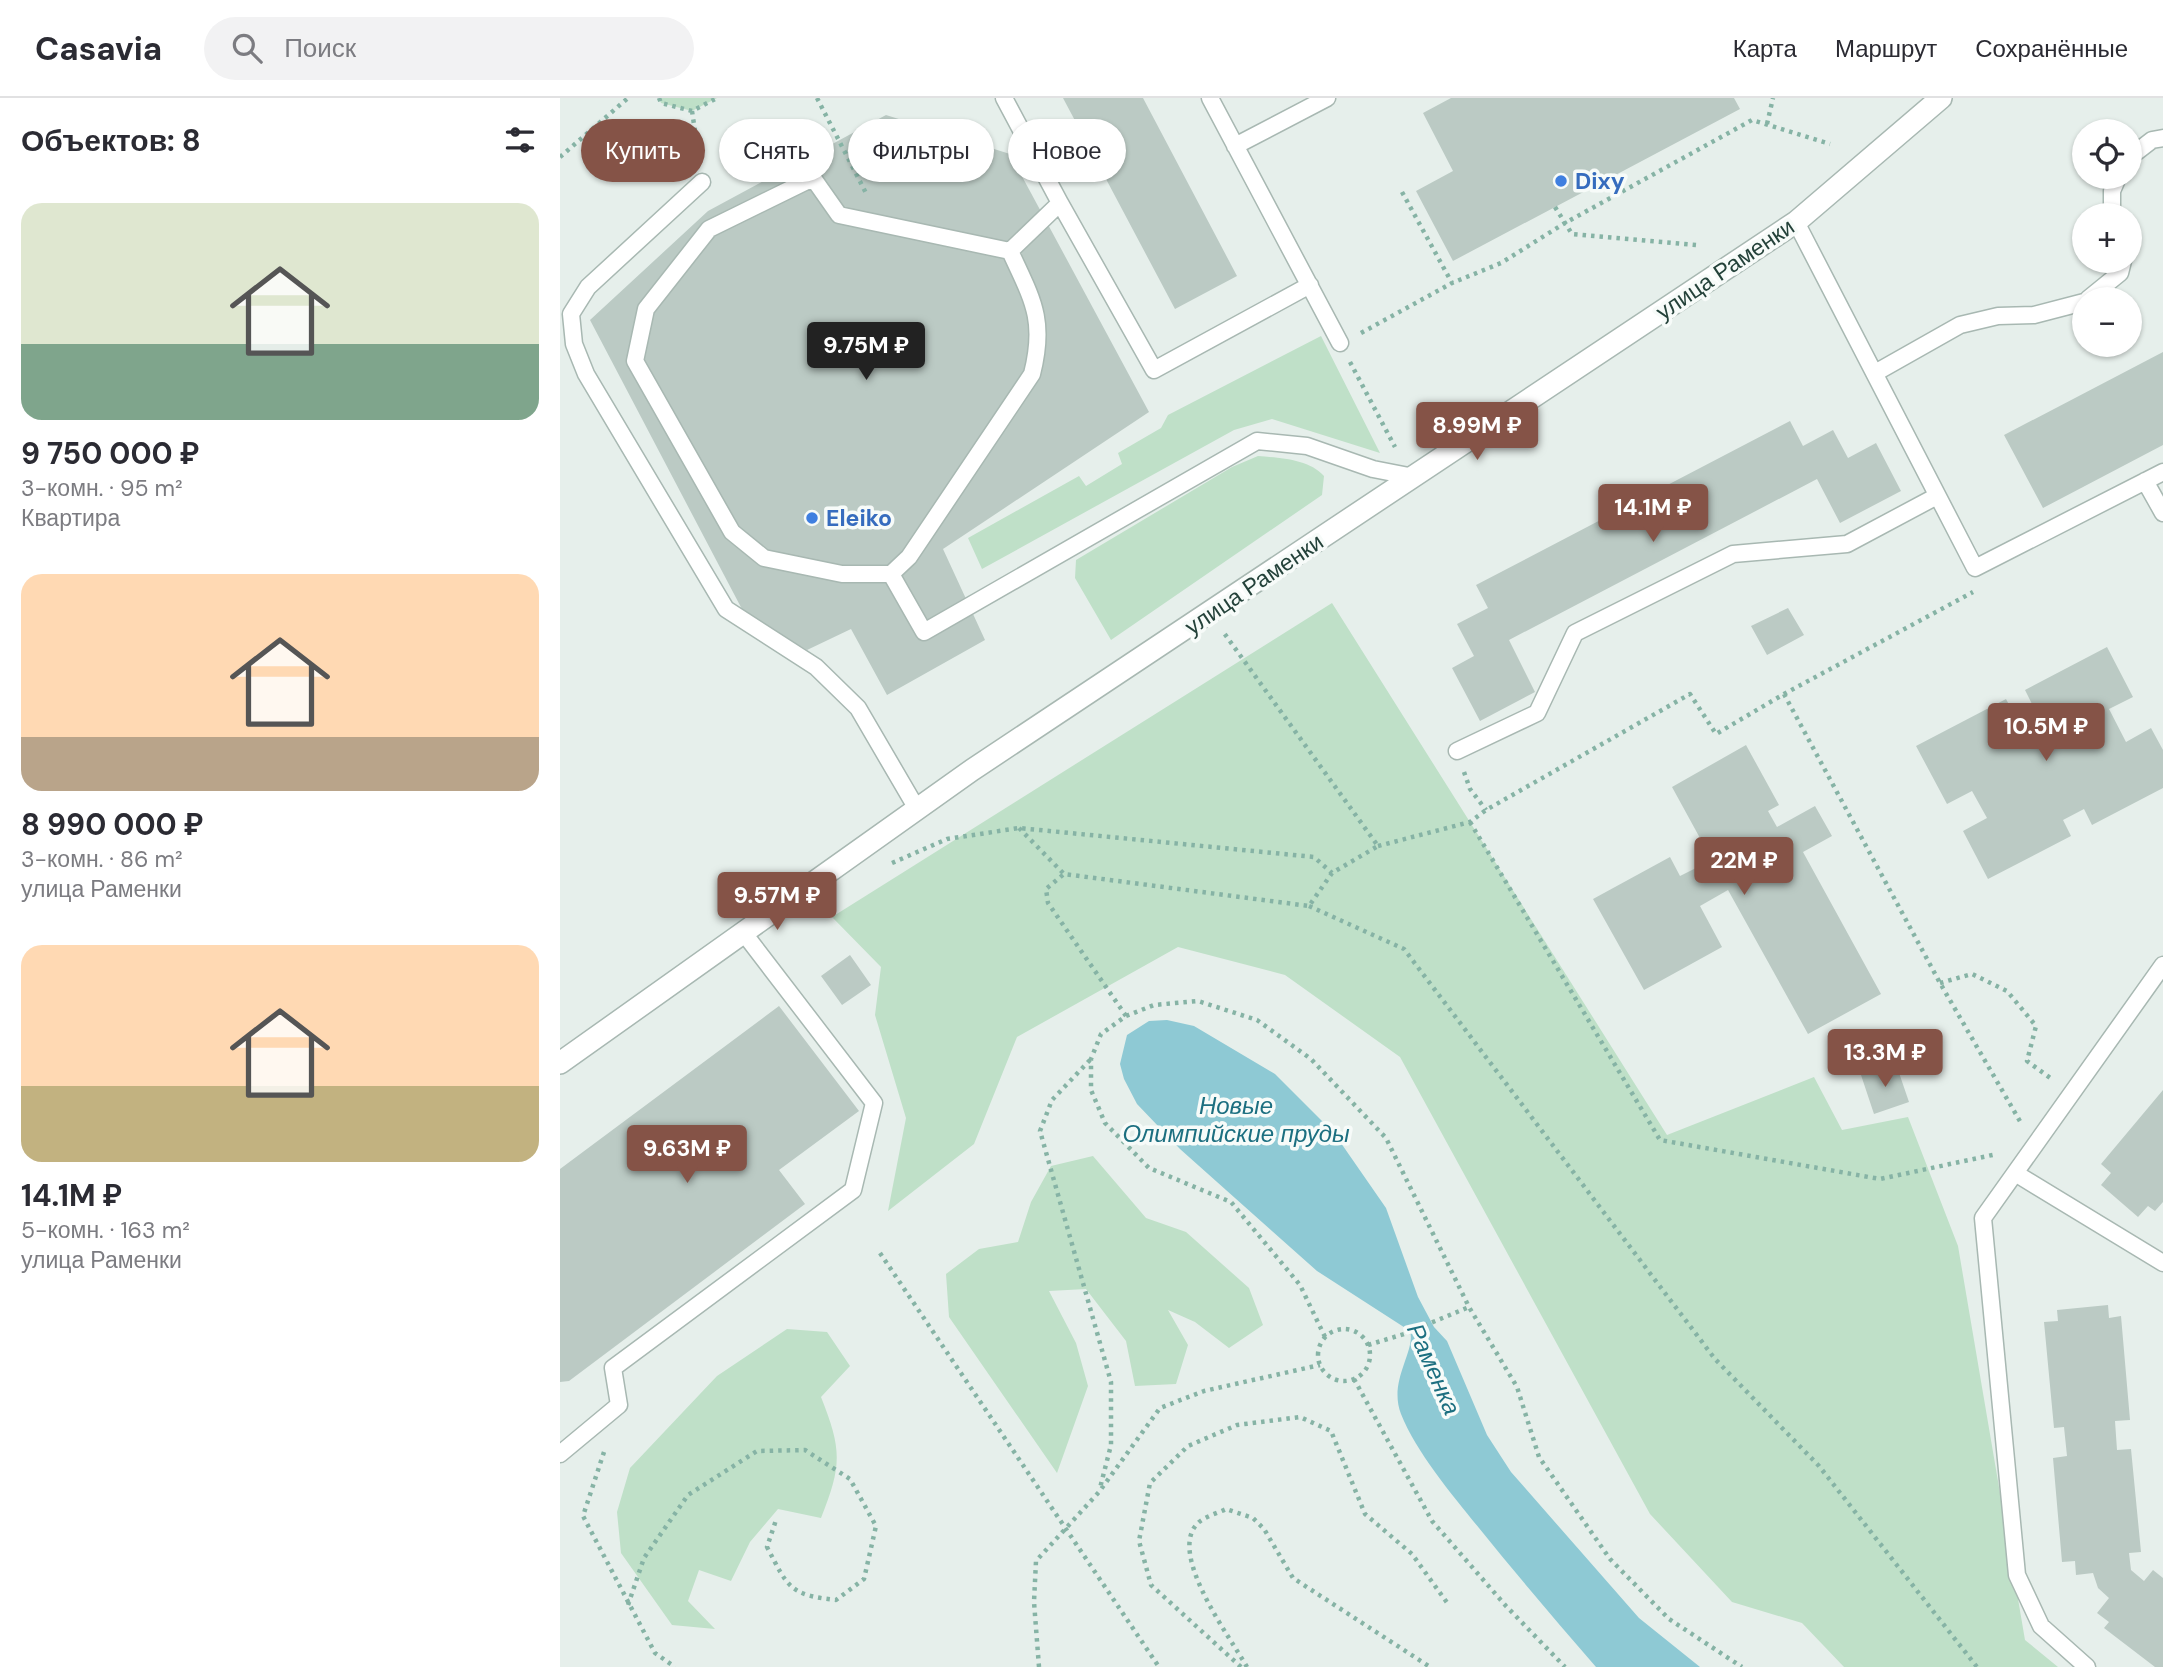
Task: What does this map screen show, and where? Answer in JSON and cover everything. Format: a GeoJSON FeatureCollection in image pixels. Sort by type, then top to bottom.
{"type":"FeatureCollection","features":[{"type":"Feature","properties":{"kind":"street","name":"улица Раменки"},"geometry":{"type":"LineString","coordinates":[[560,1063],[916,809],[1796,222],[1941,98]]}},
{"type":"Feature","properties":{"kind":"lane"},"geometry":{"type":"LineString","coordinates":[[1004,98],[1154,370],[1310,285]]}},
{"type":"Feature","properties":{"kind":"lane"},"geometry":{"type":"LineString","coordinates":[[1210,98],[1340,344]]}},
{"type":"Feature","properties":{"kind":"lane"},"geometry":{"type":"LineString","coordinates":[[1235,146],[1327,98]]}},
{"type":"Feature","properties":{"kind":"lane"},"geometry":{"type":"LineString","coordinates":[[2142,149],[2152,141],[2163,138]]}},
{"type":"Feature","properties":{"kind":"lane"},"geometry":{"type":"LineString","coordinates":[[813,178],[839,215],[880,221],[1010,251],[1037,312],[1040,344],[1032,374],[909,557],[891,574],[842,574],[764,558],[732,532],[635,361],[646,309],[709,229],[813,178]]}},
{"type":"Feature","properties":{"kind":"lane"},"geometry":{"type":"LineString","coordinates":[[702,182],[588,287],[570,314],[574,344],[586,374],[726,609],[816,667],[858,708],[916,809]]}},
{"type":"Feature","properties":{"kind":"lane"},"geometry":{"type":"LineString","coordinates":[[1010,251],[1060,203]]}},
{"type":"Feature","properties":{"kind":"lane"},"geometry":{"type":"LineString","coordinates":[[1796,222],[1975,568],[2163,472]]}},
{"type":"Feature","properties":{"kind":"lane"},"geometry":{"type":"LineString","coordinates":[[2103,287],[2120,273]]}},
{"type":"Feature","properties":{"kind":"lane"},"geometry":{"type":"LineString","coordinates":[[1875,373],[1960,325],[1998,316],[2034,314],[2072,304]]}},
{"type":"Feature","properties":{"kind":"lane"},"geometry":{"type":"LineString","coordinates":[[891,574],[924,632],[1257,441],[1307,446],[1373,469],[1414,477]]}},
{"type":"Feature","properties":{"kind":"lane"},"geometry":{"type":"LineString","coordinates":[[2145,481],[2163,513]]}},
{"type":"Feature","properties":{"kind":"lane"},"geometry":{"type":"LineString","coordinates":[[1457,751],[1537,713],[1575,634],[1733,554],[1847,544],[1937,496]]}},
{"type":"Feature","properties":{"kind":"lane"},"geometry":{"type":"LineString","coordinates":[[560,1454],[619,1405],[613,1368],[853,1190],[874,1103],[743,932]]}},
{"type":"Feature","properties":{"kind":"lane"},"geometry":{"type":"LineString","coordinates":[[2087,1667],[2041,1626],[2017,1575],[1983,1218],[2163,965]]}},
{"type":"Feature","properties":{"kind":"lane"},"geometry":{"type":"LineString","coordinates":[[2015,1173],[2163,1263]]}},
{"type":"Feature","properties":{"kind":"path"},"geometry":{"type":"LineString","coordinates":[[560,157],[628,98]]}},
{"type":"Feature","properties":{"kind":"path"},"geometry":{"type":"LineString","coordinates":[[659,98],[661,103],[692,111],[717,98]]}},
{"type":"Feature","properties":{"kind":"path"},"geometry":{"type":"LineString","coordinates":[[817,98],[880,221]]}},
{"type":"Feature","properties":{"kind":"path"},"geometry":{"type":"LineString","coordinates":[[1767,124],[1773,98]]}},
{"type":"Feature","properties":{"kind":"path"},"geometry":{"type":"LineString","coordinates":[[692,111],[693,119]]}},
{"type":"Feature","properties":{"kind":"path"},"geometry":{"type":"LineString","coordinates":[[1397,451],[1340,344],[1452,283],[1501,263],[1565,223],[1752,120],[1830,144]]}},
{"type":"Feature","properties":{"kind":"path"},"geometry":{"type":"LineString","coordinates":[[1402,192],[1452,283]]}},
{"type":"Feature","properties":{"kind":"path"},"geometry":{"type":"LineString","coordinates":[[1555,207],[1572,234],[1696,245]]}},
{"type":"Feature","properties":{"kind":"path"},"geometry":{"type":"LineString","coordinates":[[1309,905],[1332,873],[1378,846],[1470,822],[1486,810],[1690,694],[1716,734],[1784,694],[1985,586],[1975,568]]}},
{"type":"Feature","properties":{"kind":"path"},"geometry":{"type":"LineString","coordinates":[[1211,612],[1378,846]]}},
{"type":"Feature","properties":{"kind":"path"},"geometry":{"type":"LineString","coordinates":[[1470,822],[1660,1140],[1880,1179],[2035,1146],[1940,983],[1784,694]]}},
{"type":"Feature","properties":{"kind":"path"},"geometry":{"type":"LineString","coordinates":[[1470,789],[1486,810]]}},
{"type":"Feature","properties":{"kind":"path"},"geometry":{"type":"LineString","coordinates":[[881,868],[947,839],[1019,828],[1314,857],[1332,873]]}},
{"type":"Feature","properties":{"kind":"path"},"geometry":{"type":"LineString","coordinates":[[1019,828],[1064,874],[1309,905],[1404,948],[1715,1359],[1819,1466],[1977,1667]]}},
{"type":"Feature","properties":{"kind":"path"},"geometry":{"type":"LineString","coordinates":[[1064,874],[1046,890],[1048,903],[1057,912],[1126,1016]]}},
{"type":"Feature","properties":{"kind":"path"},"geometry":{"type":"LineString","coordinates":[[1940,983],[1972,974],[2007,991],[2036,1026],[2027,1061],[2070,1093]]}},
{"type":"Feature","properties":{"kind":"path"},"geometry":{"type":"LineString","coordinates":[[1099,1492],[1111,1445],[1111,1382],[1041,1131],[1052,1100],[1091,1059],[1101,1034],[1126,1016],[1154,1005],[1198,1001],[1257,1020],[1311,1059],[1386,1138],[1469,1307],[1517,1387],[1539,1457],[1611,1559],[1669,1619],[1742,1667]]}},
{"type":"Feature","properties":{"kind":"path"},"geometry":{"type":"LineString","coordinates":[[1091,1059],[1091,1090],[1105,1123],[1149,1168],[1231,1202],[1300,1284],[1325,1337]]}},
{"type":"Feature","properties":{"kind":"path"},"geometry":{"type":"LineString","coordinates":[[880,1253],[1065,1532],[1159,1667]]}},
{"type":"Feature","properties":{"kind":"path"},"geometry":{"type":"LineString","coordinates":[[1368,1345],[1404,1334],[1469,1307]]}},
{"type":"Feature","properties":{"kind":"path"},"geometry":{"type":"LineString","coordinates":[[1344,1329],[1354,1331],[1368,1345],[1368,1365],[1354,1379],[1334,1380],[1320,1365],[1320,1346],[1325,1337],[1344,1329]]}},
{"type":"Feature","properties":{"kind":"path"},"geometry":{"type":"LineString","coordinates":[[1039,1667],[1034,1602],[1036,1561],[1099,1492],[1160,1408],[1204,1391],[1320,1365]]}},
{"type":"Feature","properties":{"kind":"path"},"geometry":{"type":"LineString","coordinates":[[1354,1379],[1432,1521],[1506,1606],[1565,1667]]}},
{"type":"Feature","properties":{"kind":"path"},"geometry":{"type":"LineString","coordinates":[[619,1405],[583,1516],[655,1653],[675,1667]]}},
{"type":"Feature","properties":{"kind":"path"},"geometry":{"type":"LineString","coordinates":[[1241,1667],[1151,1585],[1139,1541],[1150,1483],[1188,1446],[1237,1425],[1300,1417],[1331,1431],[1365,1514],[1412,1554],[1448,1604]]}},
{"type":"Feature","properties":{"kind":"path"},"geometry":{"type":"LineString","coordinates":[[628,1605],[644,1558],[688,1494],[757,1451],[805,1450],[850,1479],[876,1526],[864,1578],[836,1600],[804,1597],[784,1580],[766,1546],[776,1520]]}},
{"type":"Feature","properties":{"kind":"path"},"geometry":{"type":"LineString","coordinates":[[1247,1667],[1195,1575],[1187,1546],[1197,1524],[1226,1509],[1253,1518],[1264,1529],[1293,1578],[1430,1667]]}},
{"type":"Feature","properties":{"kind":"green space"},"geometry":{"type":"Polygon","coordinates":[[[659,98],[717,98],[692,111],[661,103],[659,98]]]}},
{"type":"Feature","properties":{"kind":"green space"},"geometry":{"type":"Polygon","coordinates":[[[1321,336],[1380,453],[1272,419],[1234,430],[982,569],[968,538],[1079,476],[1086,486],[1122,464],[1118,453],[1161,428],[1168,415],[1321,336]]]}},
{"type":"Feature","properties":{"kind":"green space"},"geometry":{"type":"Polygon","coordinates":[[[1258,456],[1294,460],[1318,470],[1324,476],[1322,495],[1111,640],[1075,578],[1076,560],[1232,467],[1258,456]]]}},
{"type":"Feature","properties":{"kind":"green space"},"geometry":{"type":"Polygon","coordinates":[[[1332,603],[1667,1135],[1814,1077],[1842,1130],[1908,1117],[1958,1246],[2025,1640],[2058,1667],[1844,1667],[1802,1623],[1732,1602],[1650,1514],[1400,1057],[1285,975],[1178,947],[1017,1037],[974,1144],[888,1211],[906,1118],[875,1015],[881,967],[832,917],[1332,603]]]}},
{"type":"Feature","properties":{"kind":"green space"},"geometry":{"type":"Polygon","coordinates":[[[1093,1156],[1146,1218],[1186,1232],[1249,1288],[1263,1325],[1229,1348],[1195,1322],[1168,1310],[1188,1345],[1176,1384],[1135,1386],[1126,1341],[1086,1289],[1049,1291],[1076,1343],[1088,1386],[1057,1473],[949,1317],[946,1274],[979,1249],[1018,1242],[1031,1202],[1051,1166],[1093,1156]]]}},
{"type":"Feature","properties":{"kind":"green space"},"geometry":{"type":"Polygon","coordinates":[[[787,1329],[827,1332],[850,1366],[821,1397],[833,1431],[837,1458],[833,1484],[821,1518],[778,1509],[750,1542],[731,1581],[699,1570],[688,1601],[715,1629],[672,1625],[621,1553],[617,1512],[630,1468],[717,1376],[787,1329]]]}},
{"type":"Feature","properties":{"kind":"water","name":"Новые Олимпийские пруды"},"geometry":{"type":"Polygon","coordinates":[[[1167,1020],[1194,1026],[1275,1074],[1334,1133],[1386,1208],[1418,1297],[1434,1327],[1447,1341],[1487,1435],[1511,1472],[1639,1618],[1700,1667],[1596,1667],[1508,1563],[1436,1473],[1401,1414],[1398,1390],[1411,1339],[1410,1331],[1317,1271],[1180,1149],[1137,1104],[1124,1079],[1120,1064],[1127,1035],[1149,1021],[1167,1020]]]}},
{"type":"Feature","properties":{"kind":"building"},"geometry":{"type":"Polygon","coordinates":[[[1063,98],[1143,98],[1237,276],[1175,309],[1108,182],[1126,182],[1126,119],[1074,119],[1063,98]]]}},
{"type":"Feature","properties":{"kind":"building"},"geometry":{"type":"Polygon","coordinates":[[[1451,98],[1734,98],[1740,109],[1453,261],[1416,191],[1453,171],[1423,113],[1451,98]]]}},
{"type":"Feature","properties":{"kind":"building"},"geometry":{"type":"Polygon","coordinates":[[[886,115],[899,119],[879,119],[886,115]]]}},
{"type":"Feature","properties":{"kind":"building"},"geometry":{"type":"Polygon","coordinates":[[[848,135],[848,182],[994,182],[994,149],[1008,153],[1008,182],[1025,182],[1149,412],[943,549],[985,640],[887,695],[851,629],[807,650],[744,613],[590,320],[708,211],[762,182],[834,182],[834,143],[848,135]]]}},
{"type":"Feature","properties":{"kind":"building"},"geometry":{"type":"Polygon","coordinates":[[[2163,352],[2163,445],[2043,508],[2004,435],[2163,352]]]}},
{"type":"Feature","properties":{"kind":"building"},"geometry":{"type":"Polygon","coordinates":[[[1790,421],[1803,446],[1833,430],[1848,458],[1876,443],[1901,491],[1840,523],[1817,479],[1509,640],[1535,692],[1480,721],[1452,668],[1474,656],[1457,624],[1488,608],[1476,585],[1790,421]]]}},
{"type":"Feature","properties":{"kind":"building"},"geometry":{"type":"Polygon","coordinates":[[[1788,608],[1804,635],[1767,655],[1751,626],[1788,608]]]}},
{"type":"Feature","properties":{"kind":"building"},"geometry":{"type":"Polygon","coordinates":[[[2107,647],[2133,697],[2109,709],[2126,742],[2151,728],[2163,750],[2163,788],[2092,825],[2084,809],[2063,820],[2071,836],[1988,879],[1963,831],[1987,818],[1972,791],[1947,804],[1916,746],[2006,699],[2015,716],[2033,706],[2025,690],[2107,647]]]}},
{"type":"Feature","properties":{"kind":"building"},"geometry":{"type":"Polygon","coordinates":[[[1746,745],[1779,805],[1768,811],[1777,827],[1815,806],[1832,836],[1803,852],[1881,994],[1808,1034],[1728,890],[1700,906],[1722,947],[1644,990],[1593,899],[1670,857],[1680,876],[1712,860],[1672,787],[1746,745]]]}},
{"type":"Feature","properties":{"kind":"building"},"geometry":{"type":"Polygon","coordinates":[[[850,955],[871,985],[842,1005],[821,976],[850,955]]]}},
{"type":"Feature","properties":{"kind":"building"},"geometry":{"type":"Polygon","coordinates":[[[779,1006],[859,1111],[779,1170],[805,1204],[569,1381],[560,1382],[560,1169],[779,1006]]]}},
{"type":"Feature","properties":{"kind":"building"},"geometry":{"type":"Polygon","coordinates":[[[1896,1064],[1909,1102],[1874,1114],[1861,1075],[1896,1064]]]}},
{"type":"Feature","properties":{"kind":"building"},"geometry":{"type":"Polygon","coordinates":[[[2163,1090],[2163,1202],[2155,1211],[2148,1206],[2138,1217],[2101,1185],[2111,1173],[2101,1164],[2163,1090]]]}},
{"type":"Feature","properties":{"kind":"building"},"geometry":{"type":"Polygon","coordinates":[[[2108,1305],[2109,1318],[2121,1316],[2130,1420],[2115,1421],[2117,1450],[2131,1449],[2141,1552],[2129,1553],[2131,1570],[2144,1581],[2153,1570],[2163,1578],[2163,1667],[2155,1667],[2104,1628],[2109,1622],[2097,1613],[2109,1598],[2098,1588],[2093,1573],[2076,1575],[2075,1561],[2062,1562],[2053,1458],[2067,1456],[2064,1427],[2054,1428],[2044,1322],[2058,1321],[2057,1310],[2108,1305]]]}},
{"type":"Feature","properties":{"kind":"place","name":"Dixy"},"geometry":{"type":"Point","coordinates":[1561,181]}},
{"type":"Feature","properties":{"kind":"place","name":"Eleiko"},"geometry":{"type":"Point","coordinates":[812,518]}},
{"type":"Feature","properties":{"kind":"water label","name":"Раменка"},"geometry":{"type":"Point","coordinates":[1434,1369]}}]}
